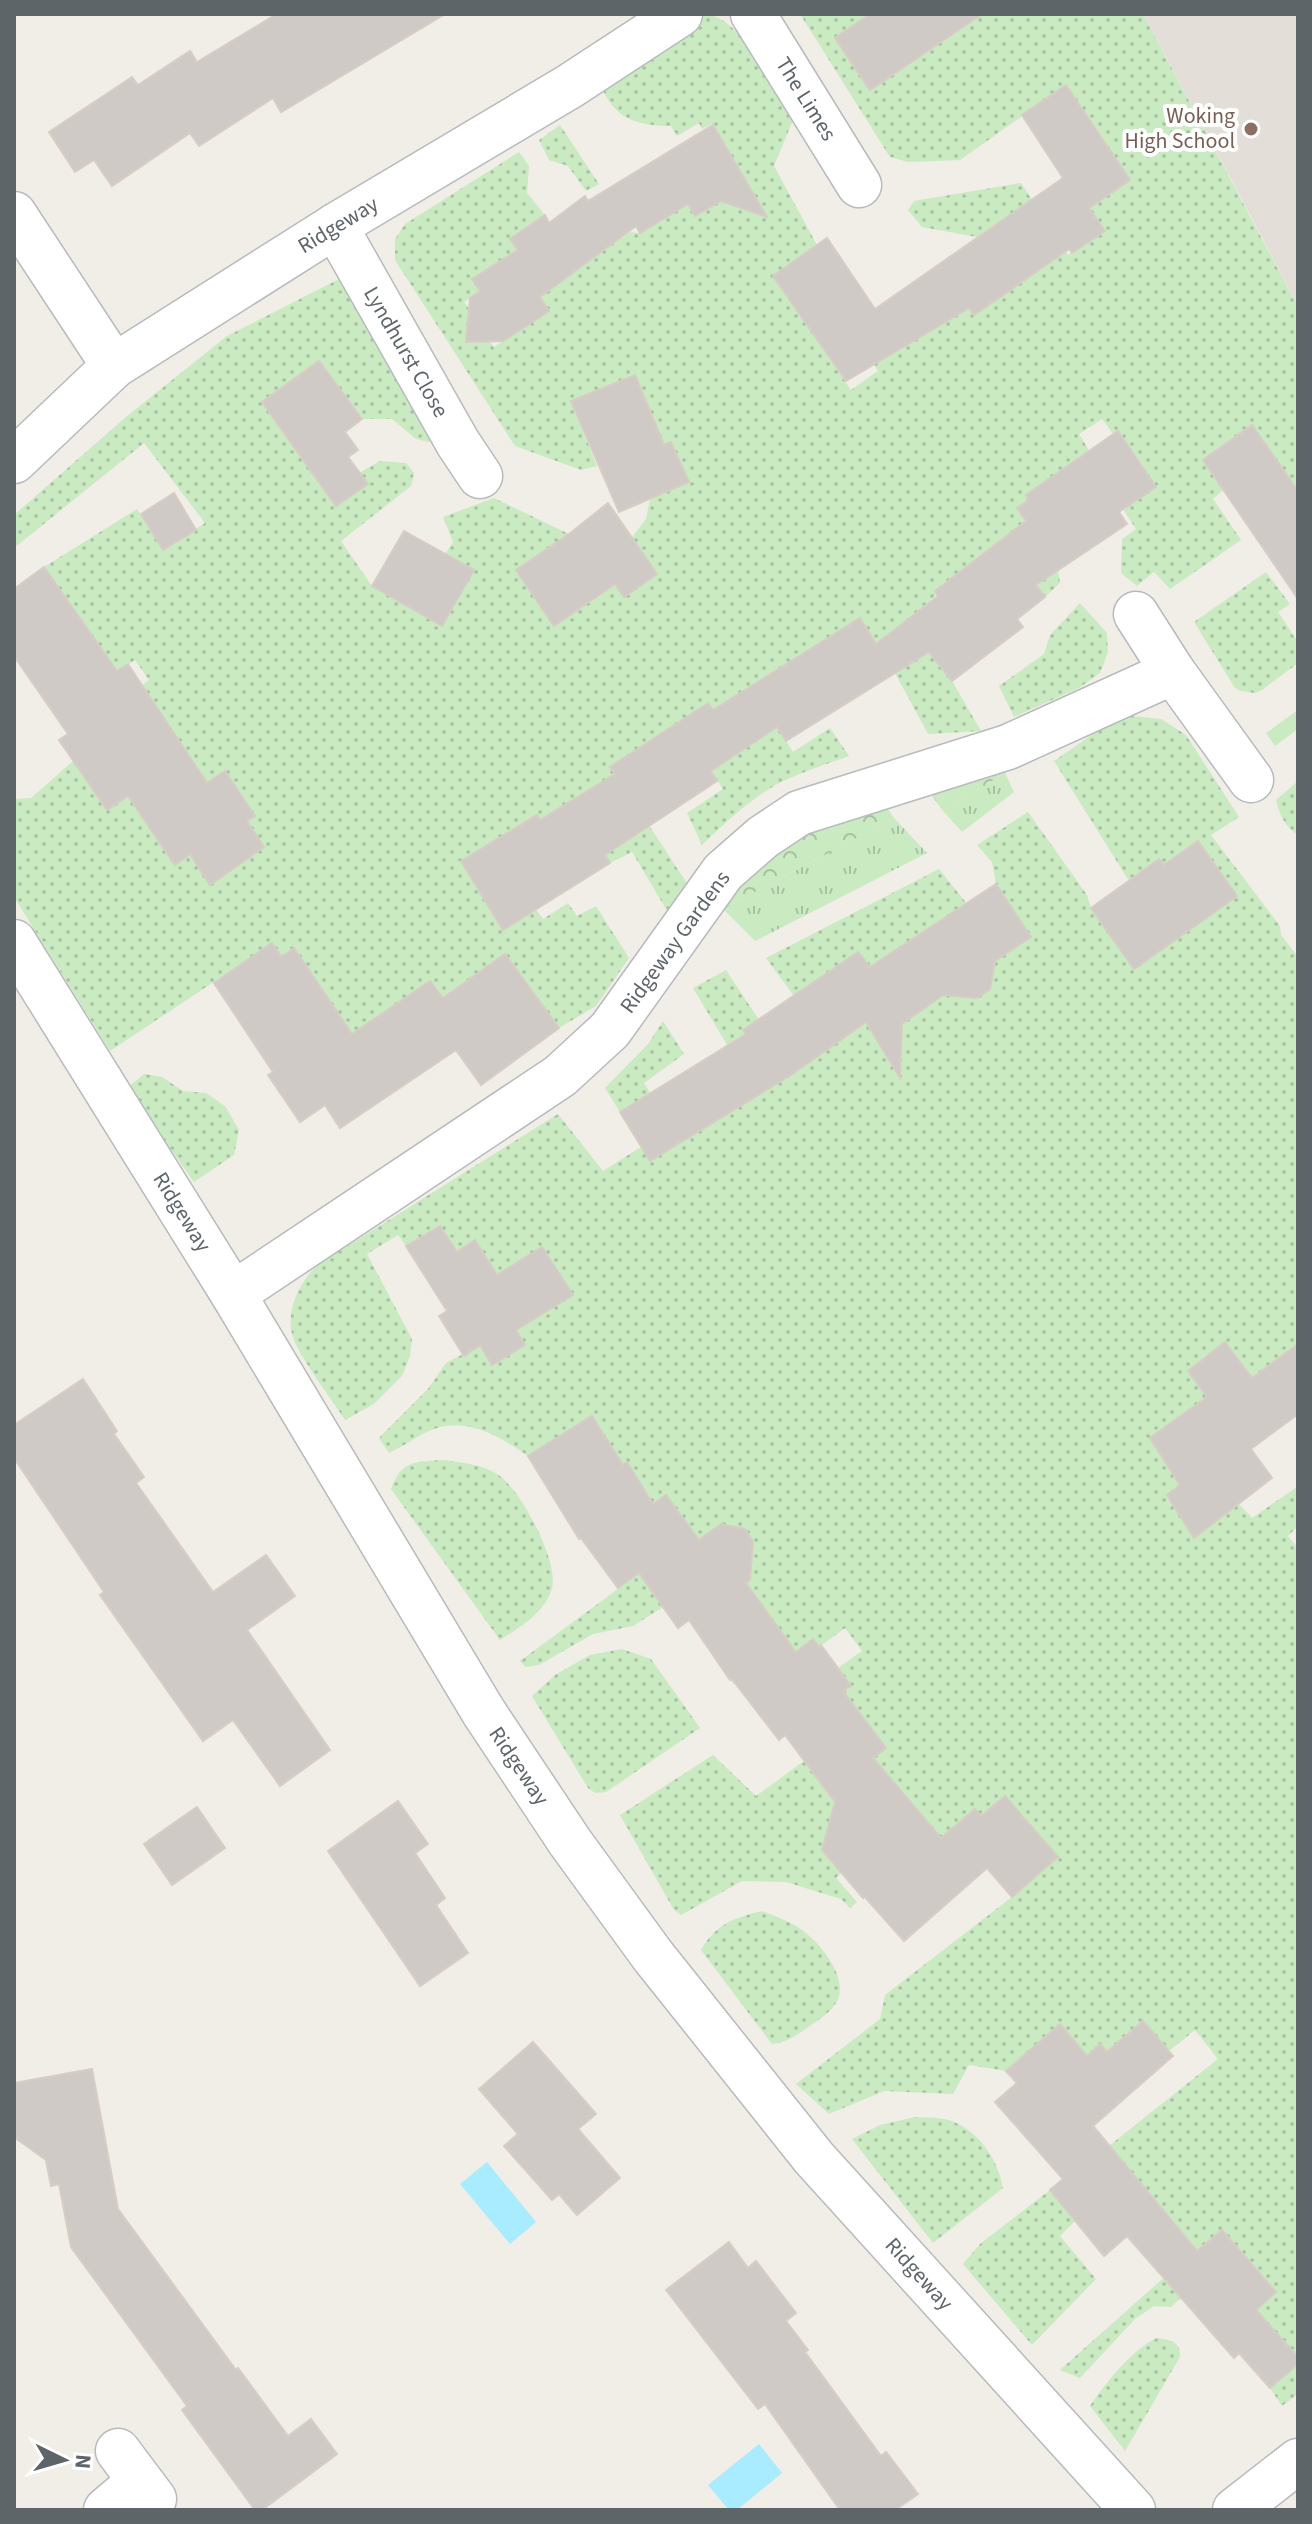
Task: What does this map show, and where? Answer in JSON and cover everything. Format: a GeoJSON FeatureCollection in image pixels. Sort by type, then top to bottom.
{"type":"FeatureCollection","features":[{"type":"Feature","properties":{"kind":"street","name":"Ridgeway"},"geometry":{"type":"LineString","coordinates":[[14,461],[114,366],[335,226],[570,86],[680,14]]}},
{"type":"Feature","properties":{"kind":"street","name":"The Limes"},"geometry":{"type":"LineString","coordinates":[[753,14],[859,185]]}},
{"type":"Feature","properties":{"kind":"street"},"geometry":{"type":"LineString","coordinates":[[14,214],[114,366]]}},
{"type":"Feature","properties":{"kind":"street","name":"Lyndhurst Close"},"geometry":{"type":"LineString","coordinates":[[335,226],[450,430],[480,476]]}},
{"type":"Feature","properties":{"kind":"street"},"geometry":{"type":"LineString","coordinates":[[1136,614],[1173,672],[1251,780]]}},
{"type":"Feature","properties":{"kind":"street","name":"Ridgeway Gardens"},"geometry":{"type":"LineString","coordinates":[[233,1294],[560,1076],[610,1030],[723,872],[763,837],[799,813],[1008,747],[1173,672]]}},
{"type":"Feature","properties":{"kind":"street","name":"Ridgeway"},"geometry":{"type":"LineString","coordinates":[[14,942],[233,1294],[483,1711],[570,1842],[653,1956],[814,2158],[1133,2510]]}},
{"type":"Feature","properties":{"kind":"street"},"geometry":{"type":"LineString","coordinates":[[1235,2510],[1298,2461]]}},
{"type":"Feature","properties":{"kind":"street"},"geometry":{"type":"LineString","coordinates":[[106,2510],[137,2477]]}},
{"type":"Feature","properties":{"kind":"shaded area","name":"Woking High School"},"geometry":{"type":"Polygon","coordinates":[[[1143,14],[1298,14],[1298,307],[1256,226],[1143,14]]]}},
{"type":"Feature","properties":{"kind":"green space"},"geometry":{"type":"Polygon","coordinates":[[[703,14],[717,17],[731,26],[743,40],[767,73],[793,120],[774,166],[817,245],[773,276],[851,390],[878,371],[861,347],[901,298],[904,288],[927,320],[1042,267],[1007,216],[977,237],[922,227],[908,210],[914,201],[1021,183],[1068,255],[1104,231],[1089,208],[1130,180],[1066,85],[960,160],[908,162],[890,157],[800,14],[870,14],[835,38],[870,90],[972,21],[968,14],[1143,14],[1298,307],[1298,491],[1252,425],[1203,460],[1223,490],[1213,499],[1241,540],[1170,589],[1154,572],[1137,586],[1121,573],[1122,539],[1136,529],[1123,509],[1114,435],[1102,419],[1079,434],[1090,452],[1017,508],[1058,569],[1060,583],[1045,597],[1001,540],[906,621],[952,681],[981,731],[928,734],[895,673],[860,619],[751,686],[793,752],[830,728],[849,756],[776,785],[732,817],[702,845],[687,813],[723,789],[711,771],[740,752],[708,703],[611,767],[688,885],[669,914],[632,852],[610,863],[572,800],[540,820],[536,815],[461,861],[500,924],[532,904],[543,919],[568,903],[577,916],[596,906],[629,958],[596,1006],[559,1028],[505,954],[466,1063],[455,1051],[430,982],[352,1034],[295,948],[282,957],[272,943],[110,1051],[14,897],[14,799],[31,798],[73,761],[106,810],[128,796],[174,865],[190,854],[210,884],[247,821],[255,815],[225,771],[207,783],[136,690],[149,680],[135,660],[61,709],[55,696],[108,658],[44,567],[137,509],[163,550],[205,523],[144,443],[14,548],[14,515],[126,417],[227,336],[341,278],[440,429],[429,442],[416,439],[392,419],[362,419],[319,361],[262,402],[359,473],[380,461],[406,463],[414,473],[411,486],[341,541],[372,586],[442,626],[474,570],[445,554],[453,542],[443,517],[494,498],[569,534],[516,570],[554,626],[615,584],[657,574],[632,537],[646,519],[650,499],[689,482],[672,442],[664,445],[635,375],[571,401],[597,466],[581,470],[515,446],[395,260],[395,239],[405,224],[519,152],[529,166],[527,193],[545,215],[511,238],[518,250],[473,279],[480,291],[464,302],[469,309],[475,342],[490,342],[494,347],[549,311],[535,290],[580,267],[630,232],[640,233],[688,204],[696,216],[721,201],[731,204],[742,198],[747,183],[712,124],[702,129],[699,123],[677,136],[671,126],[634,121],[610,102],[598,79],[703,14]]]}},
{"type":"Feature","properties":{"kind":"green space"},"geometry":{"type":"Polygon","coordinates":[[[560,125],[599,184],[586,191],[568,166],[549,160],[539,140],[560,125]]]}},
{"type":"Feature","properties":{"kind":"green space"},"geometry":{"type":"Polygon","coordinates":[[[1266,572],[1290,604],[1278,612],[1298,642],[1298,663],[1262,690],[1255,693],[1241,691],[1235,688],[1194,622],[1266,572]]]}},
{"type":"Feature","properties":{"kind":"green space"},"geometry":{"type":"Polygon","coordinates":[[[1080,603],[1107,633],[1108,652],[1100,673],[1079,688],[1014,717],[999,686],[1044,654],[1050,635],[1080,603]]]}},
{"type":"Feature","properties":{"kind":"green space"},"geometry":{"type":"Polygon","coordinates":[[[1298,710],[1298,729],[1275,746],[1266,733],[1298,710]]]}},
{"type":"Feature","properties":{"kind":"green space"},"geometry":{"type":"Polygon","coordinates":[[[1132,716],[1161,719],[1186,735],[1239,817],[1211,835],[1280,926],[1281,935],[1298,957],[1298,1351],[1252,1378],[1231,1350],[1206,1355],[1193,1377],[1207,1397],[1151,1438],[1180,1485],[1194,1538],[1239,1504],[1252,1518],[1298,1489],[1298,1526],[1288,1536],[1298,1548],[1298,2357],[1256,2310],[1276,2292],[1222,2230],[1191,2256],[1206,2274],[1171,2307],[1154,2306],[1136,2318],[1080,2378],[1060,2370],[1195,2250],[1109,2146],[1218,2059],[1195,2030],[1169,2051],[1143,2021],[1107,2052],[1100,2044],[1087,2056],[1060,2025],[1006,2071],[969,2065],[953,2094],[884,2091],[829,2114],[796,2084],[880,2019],[885,1995],[1012,1897],[1057,1857],[1005,1796],[981,1816],[974,1809],[946,1833],[947,1844],[910,1802],[841,1823],[827,1832],[822,1850],[841,1873],[836,1878],[857,1902],[850,1908],[841,1899],[786,1882],[742,1881],[681,1915],[674,1910],[620,1815],[713,1755],[756,1796],[804,1761],[827,1791],[886,1748],[843,1691],[851,1685],[838,1668],[862,1651],[845,1628],[819,1647],[813,1640],[742,1692],[730,1680],[787,1640],[746,1583],[751,1579],[738,1561],[752,1551],[753,1542],[745,1528],[733,1526],[718,1537],[713,1530],[643,1579],[663,1607],[633,1626],[593,1634],[539,1665],[526,1667],[520,1661],[694,1533],[666,1495],[651,1506],[649,1496],[627,1462],[607,1475],[611,1446],[592,1416],[528,1456],[495,1436],[459,1425],[434,1429],[389,1453],[379,1438],[428,1389],[446,1363],[480,1345],[492,1364],[516,1330],[572,1296],[543,1247],[497,1275],[476,1241],[457,1252],[440,1226],[406,1246],[398,1235],[367,1254],[412,1339],[410,1356],[402,1376],[374,1404],[345,1420],[300,1352],[292,1334],[291,1315],[296,1296],[317,1265],[558,1114],[603,1171],[641,1147],[650,1160],[757,1095],[693,988],[726,970],[759,1020],[743,1030],[758,1054],[866,1022],[878,1042],[869,966],[859,952],[794,996],[766,958],[939,869],[967,904],[930,1004],[959,984],[968,997],[977,998],[990,989],[991,982],[983,969],[1031,937],[996,884],[992,862],[977,845],[1028,812],[1087,895],[1091,908],[1134,969],[1237,896],[1198,841],[1164,865],[1159,859],[1129,881],[1054,761],[1113,720],[1132,716]]]}},
{"type":"Feature","properties":{"kind":"green space"},"geometry":{"type":"Polygon","coordinates":[[[997,758],[1005,773],[943,811],[924,785],[997,758]]]}},
{"type":"Feature","properties":{"kind":"green space"},"geometry":{"type":"Polygon","coordinates":[[[1005,773],[1014,792],[962,832],[943,811],[1005,773]]]}},
{"type":"Feature","properties":{"kind":"green space"},"geometry":{"type":"Polygon","coordinates":[[[1298,781],[1298,835],[1283,820],[1276,800],[1298,781]]]}},
{"type":"Feature","properties":{"kind":"green space"},"geometry":{"type":"Polygon","coordinates":[[[878,795],[894,818],[723,909],[767,848],[878,795]]]}},
{"type":"Feature","properties":{"kind":"green space"},"geometry":{"type":"Polygon","coordinates":[[[894,818],[927,853],[755,941],[723,909],[894,818]]]}},
{"type":"Feature","properties":{"kind":"green space"},"geometry":{"type":"Polygon","coordinates":[[[663,1021],[684,1054],[644,1083],[650,1093],[620,1112],[605,1088],[648,1044],[663,1021]]]}},
{"type":"Feature","properties":{"kind":"green space"},"geometry":{"type":"Polygon","coordinates":[[[144,1074],[162,1077],[183,1091],[206,1093],[225,1106],[239,1130],[234,1155],[194,1182],[127,1088],[144,1074]]]}},
{"type":"Feature","properties":{"kind":"green space"},"geometry":{"type":"Polygon","coordinates":[[[444,1460],[485,1468],[506,1482],[536,1526],[550,1561],[552,1588],[544,1605],[500,1640],[391,1489],[405,1467],[418,1462],[444,1460]]]}},
{"type":"Feature","properties":{"kind":"green space"},"geometry":{"type":"Polygon","coordinates":[[[622,1649],[651,1659],[700,1728],[606,1792],[595,1793],[588,1788],[532,1696],[555,1675],[590,1655],[622,1649]]]}},
{"type":"Feature","properties":{"kind":"green space"},"geometry":{"type":"Polygon","coordinates":[[[762,1911],[791,1923],[813,1940],[832,1964],[840,1991],[832,2009],[801,2032],[772,2044],[701,1950],[713,1934],[727,1923],[762,1911]]]}},
{"type":"Feature","properties":{"kind":"green space"},"geometry":{"type":"Polygon","coordinates":[[[915,2117],[944,2119],[977,2137],[991,2156],[1003,2188],[933,2243],[852,2139],[880,2125],[915,2117]]]}},
{"type":"Feature","properties":{"kind":"green space"},"geometry":{"type":"Polygon","coordinates":[[[1050,2190],[1075,2221],[1060,2236],[1096,2279],[1032,2345],[963,2264],[980,2244],[1050,2190]]]}},
{"type":"Feature","properties":{"kind":"green space"},"geometry":{"type":"Polygon","coordinates":[[[1157,2338],[1177,2344],[1180,2357],[1125,2451],[1090,2406],[1129,2359],[1157,2338]]]}},
{"type":"Feature","properties":{"kind":"green space"},"geometry":{"type":"Polygon","coordinates":[[[1298,2364],[1298,2394],[1282,2406],[1270,2388],[1298,2364]]]}},
{"type":"Feature","properties":{"kind":"water"},"geometry":{"type":"Polygon","coordinates":[[[487,2162],[536,2222],[510,2244],[460,2184],[487,2162]]]}},
{"type":"Feature","properties":{"kind":"water"},"geometry":{"type":"Polygon","coordinates":[[[759,2444],[782,2473],[737,2510],[729,2510],[708,2485],[759,2444]]]}},
{"type":"Feature","properties":{"kind":"building"},"geometry":{"type":"Polygon","coordinates":[[[277,14],[445,14],[281,112],[273,98],[199,146],[190,133],[112,186],[94,160],[75,172],[49,132],[132,77],[138,85],[190,51],[197,62],[277,14]]]}},
{"type":"Feature","properties":{"kind":"building"},"geometry":{"type":"Polygon","coordinates":[[[870,14],[982,14],[870,90],[835,38],[870,14]]]}},
{"type":"Feature","properties":{"kind":"building"},"geometry":{"type":"Polygon","coordinates":[[[1066,85],[1130,180],[1089,208],[1105,231],[1072,253],[1069,249],[974,315],[969,308],[846,381],[773,276],[827,238],[875,309],[1063,178],[1022,115],[1066,85]]]}},
{"type":"Feature","properties":{"kind":"building"},"geometry":{"type":"Polygon","coordinates":[[[713,125],[767,217],[721,201],[695,216],[688,204],[640,233],[636,226],[540,297],[549,311],[503,341],[466,342],[470,298],[480,291],[472,279],[518,250],[510,239],[545,215],[549,223],[585,196],[588,201],[713,125]]]}},
{"type":"Feature","properties":{"kind":"building"},"geometry":{"type":"Polygon","coordinates":[[[319,361],[362,419],[345,432],[358,450],[348,457],[368,484],[336,506],[262,402],[319,361]]]}},
{"type":"Feature","properties":{"kind":"building"},"geometry":{"type":"Polygon","coordinates":[[[635,375],[664,445],[671,442],[689,482],[619,512],[571,401],[635,375]]]}},
{"type":"Feature","properties":{"kind":"building"},"geometry":{"type":"Polygon","coordinates":[[[1252,425],[1298,491],[1298,599],[1203,460],[1252,425]]]}},
{"type":"Feature","properties":{"kind":"building"},"geometry":{"type":"Polygon","coordinates":[[[1118,431],[1156,487],[1119,512],[1127,524],[1036,585],[1045,597],[1017,619],[1023,627],[952,681],[929,652],[786,741],[777,727],[711,771],[717,781],[605,855],[610,863],[503,930],[461,861],[537,815],[540,820],[615,774],[610,767],[708,703],[713,710],[860,618],[876,644],[938,596],[935,591],[1026,521],[1017,508],[1029,500],[1026,495],[1118,431]]]}},
{"type":"Feature","properties":{"kind":"building"},"geometry":{"type":"Polygon","coordinates":[[[174,493],[196,530],[163,550],[141,514],[174,493]]]}},
{"type":"Feature","properties":{"kind":"building"},"geometry":{"type":"Polygon","coordinates":[[[608,503],[657,574],[624,597],[615,584],[554,626],[516,570],[608,503]]]}},
{"type":"Feature","properties":{"kind":"building"},"geometry":{"type":"Polygon","coordinates":[[[404,531],[474,570],[442,626],[372,586],[404,531]]]}},
{"type":"Feature","properties":{"kind":"building"},"geometry":{"type":"Polygon","coordinates":[[[44,567],[117,671],[128,664],[207,783],[225,771],[255,816],[247,821],[264,847],[210,885],[190,854],[175,865],[128,796],[107,810],[59,740],[68,734],[14,656],[14,589],[44,567]]]}},
{"type":"Feature","properties":{"kind":"building"},"geometry":{"type":"Polygon","coordinates":[[[1198,841],[1237,896],[1134,969],[1091,908],[1159,859],[1164,865],[1198,841]]]}},
{"type":"Feature","properties":{"kind":"building"},"geometry":{"type":"Polygon","coordinates":[[[996,884],[1031,937],[995,961],[990,989],[977,998],[943,995],[902,1024],[900,1078],[866,1022],[791,1075],[650,1161],[620,1112],[746,1034],[743,1030],[858,952],[870,967],[996,884]]]}},
{"type":"Feature","properties":{"kind":"building"},"geometry":{"type":"Polygon","coordinates":[[[272,943],[282,957],[294,948],[352,1034],[430,981],[443,998],[505,954],[559,1028],[481,1085],[456,1050],[340,1128],[325,1105],[300,1122],[268,1075],[273,1072],[214,983],[272,943]]]}},
{"type":"Feature","properties":{"kind":"building"},"geometry":{"type":"Polygon","coordinates":[[[440,1226],[457,1252],[475,1240],[497,1275],[542,1247],[573,1295],[516,1330],[525,1345],[492,1365],[480,1345],[464,1356],[439,1316],[447,1311],[406,1246],[440,1226]]]}},
{"type":"Feature","properties":{"kind":"building"},"geometry":{"type":"Polygon","coordinates":[[[1225,1342],[1252,1378],[1298,1344],[1298,1414],[1251,1449],[1272,1478],[1194,1538],[1167,1495],[1180,1485],[1150,1438],[1207,1397],[1188,1371],[1225,1342]]]}},
{"type":"Feature","properties":{"kind":"building"},"geometry":{"type":"Polygon","coordinates":[[[83,1379],[117,1431],[114,1434],[144,1477],[136,1483],[213,1592],[266,1555],[295,1596],[247,1630],[330,1750],[280,1786],[233,1720],[203,1741],[100,1595],[104,1592],[14,1458],[14,1425],[83,1379]]]}},
{"type":"Feature","properties":{"kind":"building"},"geometry":{"type":"Polygon","coordinates":[[[592,1416],[623,1465],[627,1462],[653,1504],[666,1495],[699,1540],[721,1524],[745,1529],[753,1542],[750,1580],[746,1583],[796,1652],[813,1639],[819,1647],[821,1645],[851,1686],[843,1691],[886,1748],[873,1758],[941,1838],[975,1809],[981,1816],[1005,1796],[1058,1857],[1012,1897],[987,1868],[904,1941],[822,1850],[835,1802],[785,1735],[779,1740],[730,1680],[689,1620],[678,1628],[639,1573],[618,1588],[579,1539],[528,1456],[592,1416]]]}},
{"type":"Feature","properties":{"kind":"building"},"geometry":{"type":"Polygon","coordinates":[[[398,1801],[428,1844],[415,1853],[445,1898],[436,1905],[468,1953],[420,1986],[328,1851],[398,1801]]]}},
{"type":"Feature","properties":{"kind":"building"},"geometry":{"type":"Polygon","coordinates":[[[197,1807],[225,1848],[172,1885],[144,1844],[197,1807]]]}},
{"type":"Feature","properties":{"kind":"building"},"geometry":{"type":"Polygon","coordinates":[[[1143,2021],[1173,2056],[1093,2126],[1197,2251],[1222,2230],[1276,2292],[1256,2310],[1298,2357],[1298,2364],[1270,2388],[1239,2353],[1234,2358],[1127,2236],[1104,2256],[1050,2190],[1063,2179],[995,2102],[1017,2083],[1006,2071],[1060,2024],[1087,2056],[1100,2044],[1107,2052],[1143,2021]]]}},
{"type":"Feature","properties":{"kind":"building"},"geometry":{"type":"Polygon","coordinates":[[[533,2042],[596,2114],[578,2129],[620,2178],[577,2215],[559,2194],[552,2200],[504,2146],[518,2134],[479,2089],[533,2042]]]}},
{"type":"Feature","properties":{"kind":"building"},"geometry":{"type":"Polygon","coordinates":[[[92,2069],[118,2209],[288,2436],[311,2419],[337,2454],[262,2510],[255,2510],[182,2410],[187,2406],[71,2247],[59,2184],[51,2186],[46,2160],[14,2137],[14,2083],[92,2069]]]}},
{"type":"Feature","properties":{"kind":"building"},"geometry":{"type":"Polygon","coordinates":[[[729,2242],[748,2268],[756,2261],[796,2313],[786,2321],[808,2350],[805,2352],[881,2456],[886,2452],[918,2494],[895,2510],[840,2510],[765,2404],[758,2409],[666,2290],[729,2242]]]}},
{"type":"Feature","properties":{"kind":"place","name":"Woking High School"},"geometry":{"type":"Point","coordinates":[1251,129]}}]}
